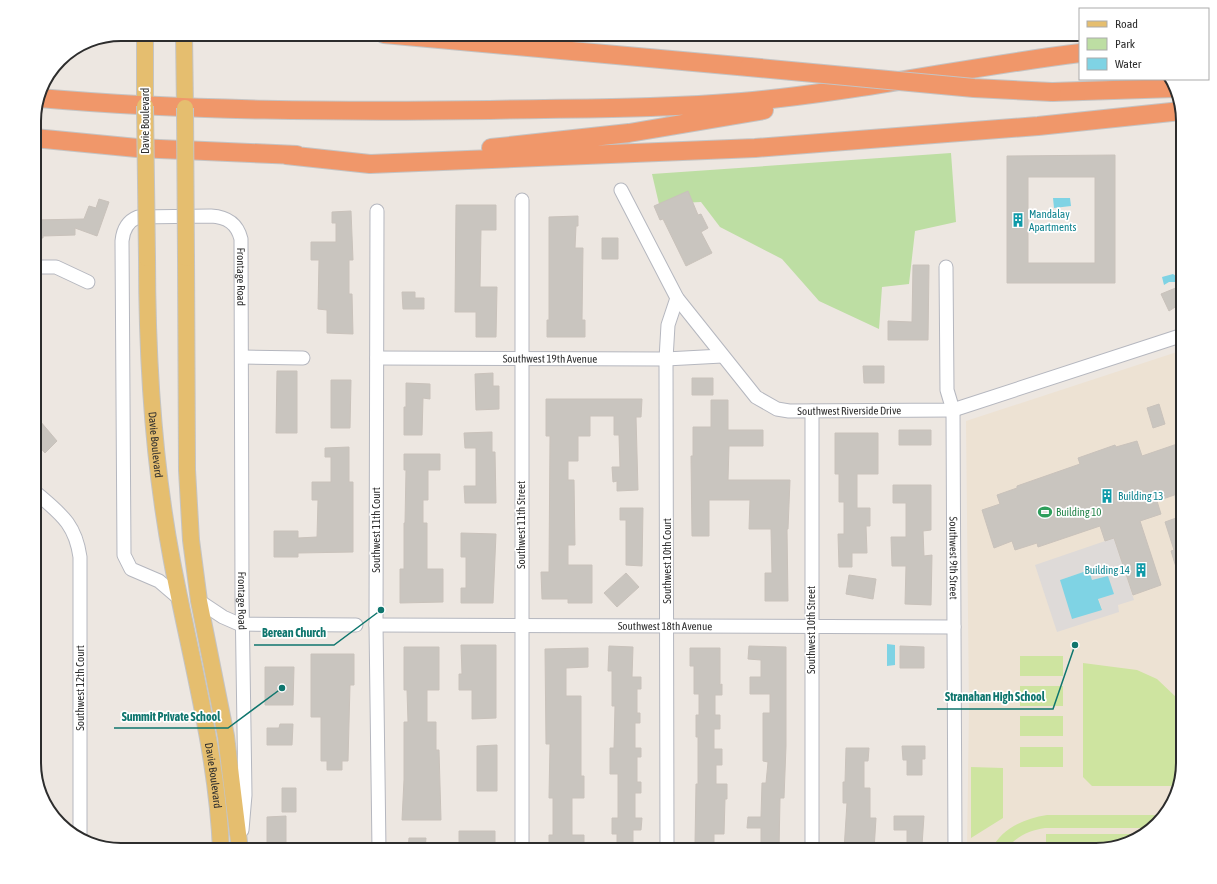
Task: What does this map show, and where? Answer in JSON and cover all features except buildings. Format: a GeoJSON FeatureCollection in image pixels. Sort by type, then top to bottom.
{"type":"FeatureCollection","features":[{"type":"Feature","properties":{"kind":"highway"},"geometry":{"type":"LineString","coordinates":[[461,41],[987,89],[1052,92],[1169,88]]}},
{"type":"Feature","properties":{"kind":"highway"},"geometry":{"type":"LineString","coordinates":[[44,98],[185,108],[446,110],[652,107],[744,102],[863,88],[1079,53]]}},
{"type":"Feature","properties":{"kind":"highway"},"geometry":{"type":"LineString","coordinates":[[286,155],[414,153],[505,147],[584,139],[666,128],[800,103],[863,88]]}},
{"type":"Feature","properties":{"kind":"highway"},"geometry":{"type":"LineString","coordinates":[[41,139],[137,148],[286,155],[370,164],[748,149],[888,139],[1175,112]]}},
{"type":"Feature","properties":{"kind":"main road","name":"Davie Boulevard"},"geometry":{"type":"LineString","coordinates":[[145,41],[148,356],[155,436],[167,531],[205,722],[220,843]]}},
{"type":"Feature","properties":{"kind":"main road","name":"Davie Boulevard"},"geometry":{"type":"LineString","coordinates":[[184,41],[188,496],[191,540],[199,601],[225,729],[239,843]]}},
{"type":"Feature","properties":{"kind":"street","name":"Southwest Riverside Drive"},"geometry":{"type":"LineString","coordinates":[[621,190],[677,298],[756,397],[778,409],[953,410],[1176,337]]}},
{"type":"Feature","properties":{"kind":"street","name":"Southwest 11th Street"},"geometry":{"type":"LineString","coordinates":[[522,200],[522,843]]}},
{"type":"Feature","properties":{"kind":"street","name":"Southwest 11th Court"},"geometry":{"type":"LineString","coordinates":[[377,211],[376,625],[379,843]]}},
{"type":"Feature","properties":{"kind":"street","name":"Frontage Road"},"geometry":{"type":"LineString","coordinates":[[180,600],[159,581],[130,569],[124,555],[122,236],[130,222],[138,217],[211,216],[223,218],[234,223],[240,232],[242,244],[245,796],[241,843]]}},
{"type":"Feature","properties":{"kind":"street"},"geometry":{"type":"LineString","coordinates":[[41,267],[56,267],[88,282]]}},
{"type":"Feature","properties":{"kind":"street","name":"Southwest 9th Street"},"geometry":{"type":"LineString","coordinates":[[946,267],[946,390],[953,410],[954,843]]}},
{"type":"Feature","properties":{"kind":"street","name":"Southwest 10th Court"},"geometry":{"type":"LineString","coordinates":[[667,843],[666,359],[668,325],[677,298]]}},
{"type":"Feature","properties":{"kind":"street","name":"Southwest 19th Avenue"},"geometry":{"type":"LineString","coordinates":[[377,358],[666,359],[722,356]]}},
{"type":"Feature","properties":{"kind":"street"},"geometry":{"type":"LineString","coordinates":[[242,357],[303,358]]}},
{"type":"Feature","properties":{"kind":"street","name":"Southwest 10th Street"},"geometry":{"type":"LineString","coordinates":[[812,410],[812,843]]}},
{"type":"Feature","properties":{"kind":"street","name":"Southwest 12th Court"},"geometry":{"type":"LineString","coordinates":[[41,497],[69,522],[78,540],[80,557],[80,831]]}},
{"type":"Feature","properties":{"kind":"street"},"geometry":{"type":"LineString","coordinates":[[199,601],[222,617],[243,625],[356,625]]}},
{"type":"Feature","properties":{"kind":"street","name":"Southwest 18th Avenue"},"geometry":{"type":"LineString","coordinates":[[376,625],[521,627],[954,627]]}},
{"type":"Feature","properties":{"kind":"shaded area"},"geometry":{"type":"Polygon","coordinates":[[[1176,352],[1176,768],[1172,789],[1156,816],[1149,823],[1122,839],[1101,843],[967,843],[969,708],[966,421],[1176,352]]]}},
{"type":"Feature","properties":{"kind":"shaded area"},"geometry":{"type":"Polygon","coordinates":[[[1114,538],[1134,600],[1118,605],[1119,612],[1057,632],[1035,565],[1114,538]],[[1089,570],[1060,580],[1102,609],[1089,570]]]}},
{"type":"Feature","properties":{"kind":"green space"},"geometry":{"type":"Polygon","coordinates":[[[951,153],[956,222],[915,231],[909,284],[882,287],[879,329],[819,301],[782,259],[720,227],[701,202],[659,204],[652,174],[951,153]]]}},
{"type":"Feature","properties":{"kind":"green space"},"geometry":{"type":"Polygon","coordinates":[[[1020,656],[1063,656],[1063,676],[1020,676],[1020,656]]]}},
{"type":"Feature","properties":{"kind":"green space"},"geometry":{"type":"Polygon","coordinates":[[[1083,663],[1137,670],[1157,679],[1176,697],[1176,768],[1173,786],[1092,786],[1083,777],[1083,663]]]}},
{"type":"Feature","properties":{"kind":"green space"},"geometry":{"type":"Polygon","coordinates":[[[1020,686],[1063,686],[1063,706],[1020,706],[1020,686]]]}},
{"type":"Feature","properties":{"kind":"green space"},"geometry":{"type":"Polygon","coordinates":[[[1020,716],[1063,716],[1063,736],[1020,736],[1020,716]]]}},
{"type":"Feature","properties":{"kind":"green space"},"geometry":{"type":"Polygon","coordinates":[[[1020,747],[1063,747],[1063,767],[1020,767],[1020,747]]]}},
{"type":"Feature","properties":{"kind":"green space"},"geometry":{"type":"Polygon","coordinates":[[[971,767],[1003,768],[1003,818],[971,838],[971,767]]]}},
{"type":"Feature","properties":{"kind":"green space"},"geometry":{"type":"Polygon","coordinates":[[[1047,815],[1157,815],[1142,828],[1045,828],[1023,835],[1012,843],[995,843],[1007,830],[1022,822],[1047,815]]]}},
{"type":"Feature","properties":{"kind":"green space"},"geometry":{"type":"Polygon","coordinates":[[[1046,834],[1132,834],[1122,839],[1101,843],[1046,843],[1046,834]]]}},
{"type":"Feature","properties":{"kind":"water"},"geometry":{"type":"Polygon","coordinates":[[[1053,198],[1070,198],[1071,206],[1054,208],[1053,198]]]}},
{"type":"Feature","properties":{"kind":"water"},"geometry":{"type":"Polygon","coordinates":[[[1173,274],[1176,276],[1176,282],[1169,282],[1164,285],[1162,277],[1173,274]]]}},
{"type":"Feature","properties":{"kind":"water"},"geometry":{"type":"Polygon","coordinates":[[[1089,570],[1092,580],[1108,576],[1114,594],[1098,599],[1102,610],[1072,619],[1060,580],[1089,570]]]}},
{"type":"Feature","properties":{"kind":"water"},"geometry":{"type":"Polygon","coordinates":[[[887,644],[895,645],[895,665],[887,666],[887,644]]]}},
{"type":"Feature","properties":{"kind":"place","name":"Mandalay Apartments"},"geometry":{"type":"Point","coordinates":[1018,220]}},
{"type":"Feature","properties":{"kind":"place","name":"Building 13"},"geometry":{"type":"Point","coordinates":[1107,496]}},
{"type":"Feature","properties":{"kind":"place","name":"Building 10"},"geometry":{"type":"Point","coordinates":[1045,512]}},
{"type":"Feature","properties":{"kind":"place","name":"Building 14"},"geometry":{"type":"Point","coordinates":[1141,570]}},
{"type":"Feature","properties":{"kind":"place","name":"Berean Church"},"geometry":{"type":"Point","coordinates":[381,610]}},
{"type":"Feature","properties":{"kind":"place","name":"Stranahan High School"},"geometry":{"type":"Point","coordinates":[1075,645]}},
{"type":"Feature","properties":{"kind":"place","name":"Summit Private School"},"geometry":{"type":"Point","coordinates":[282,688]}}]}
